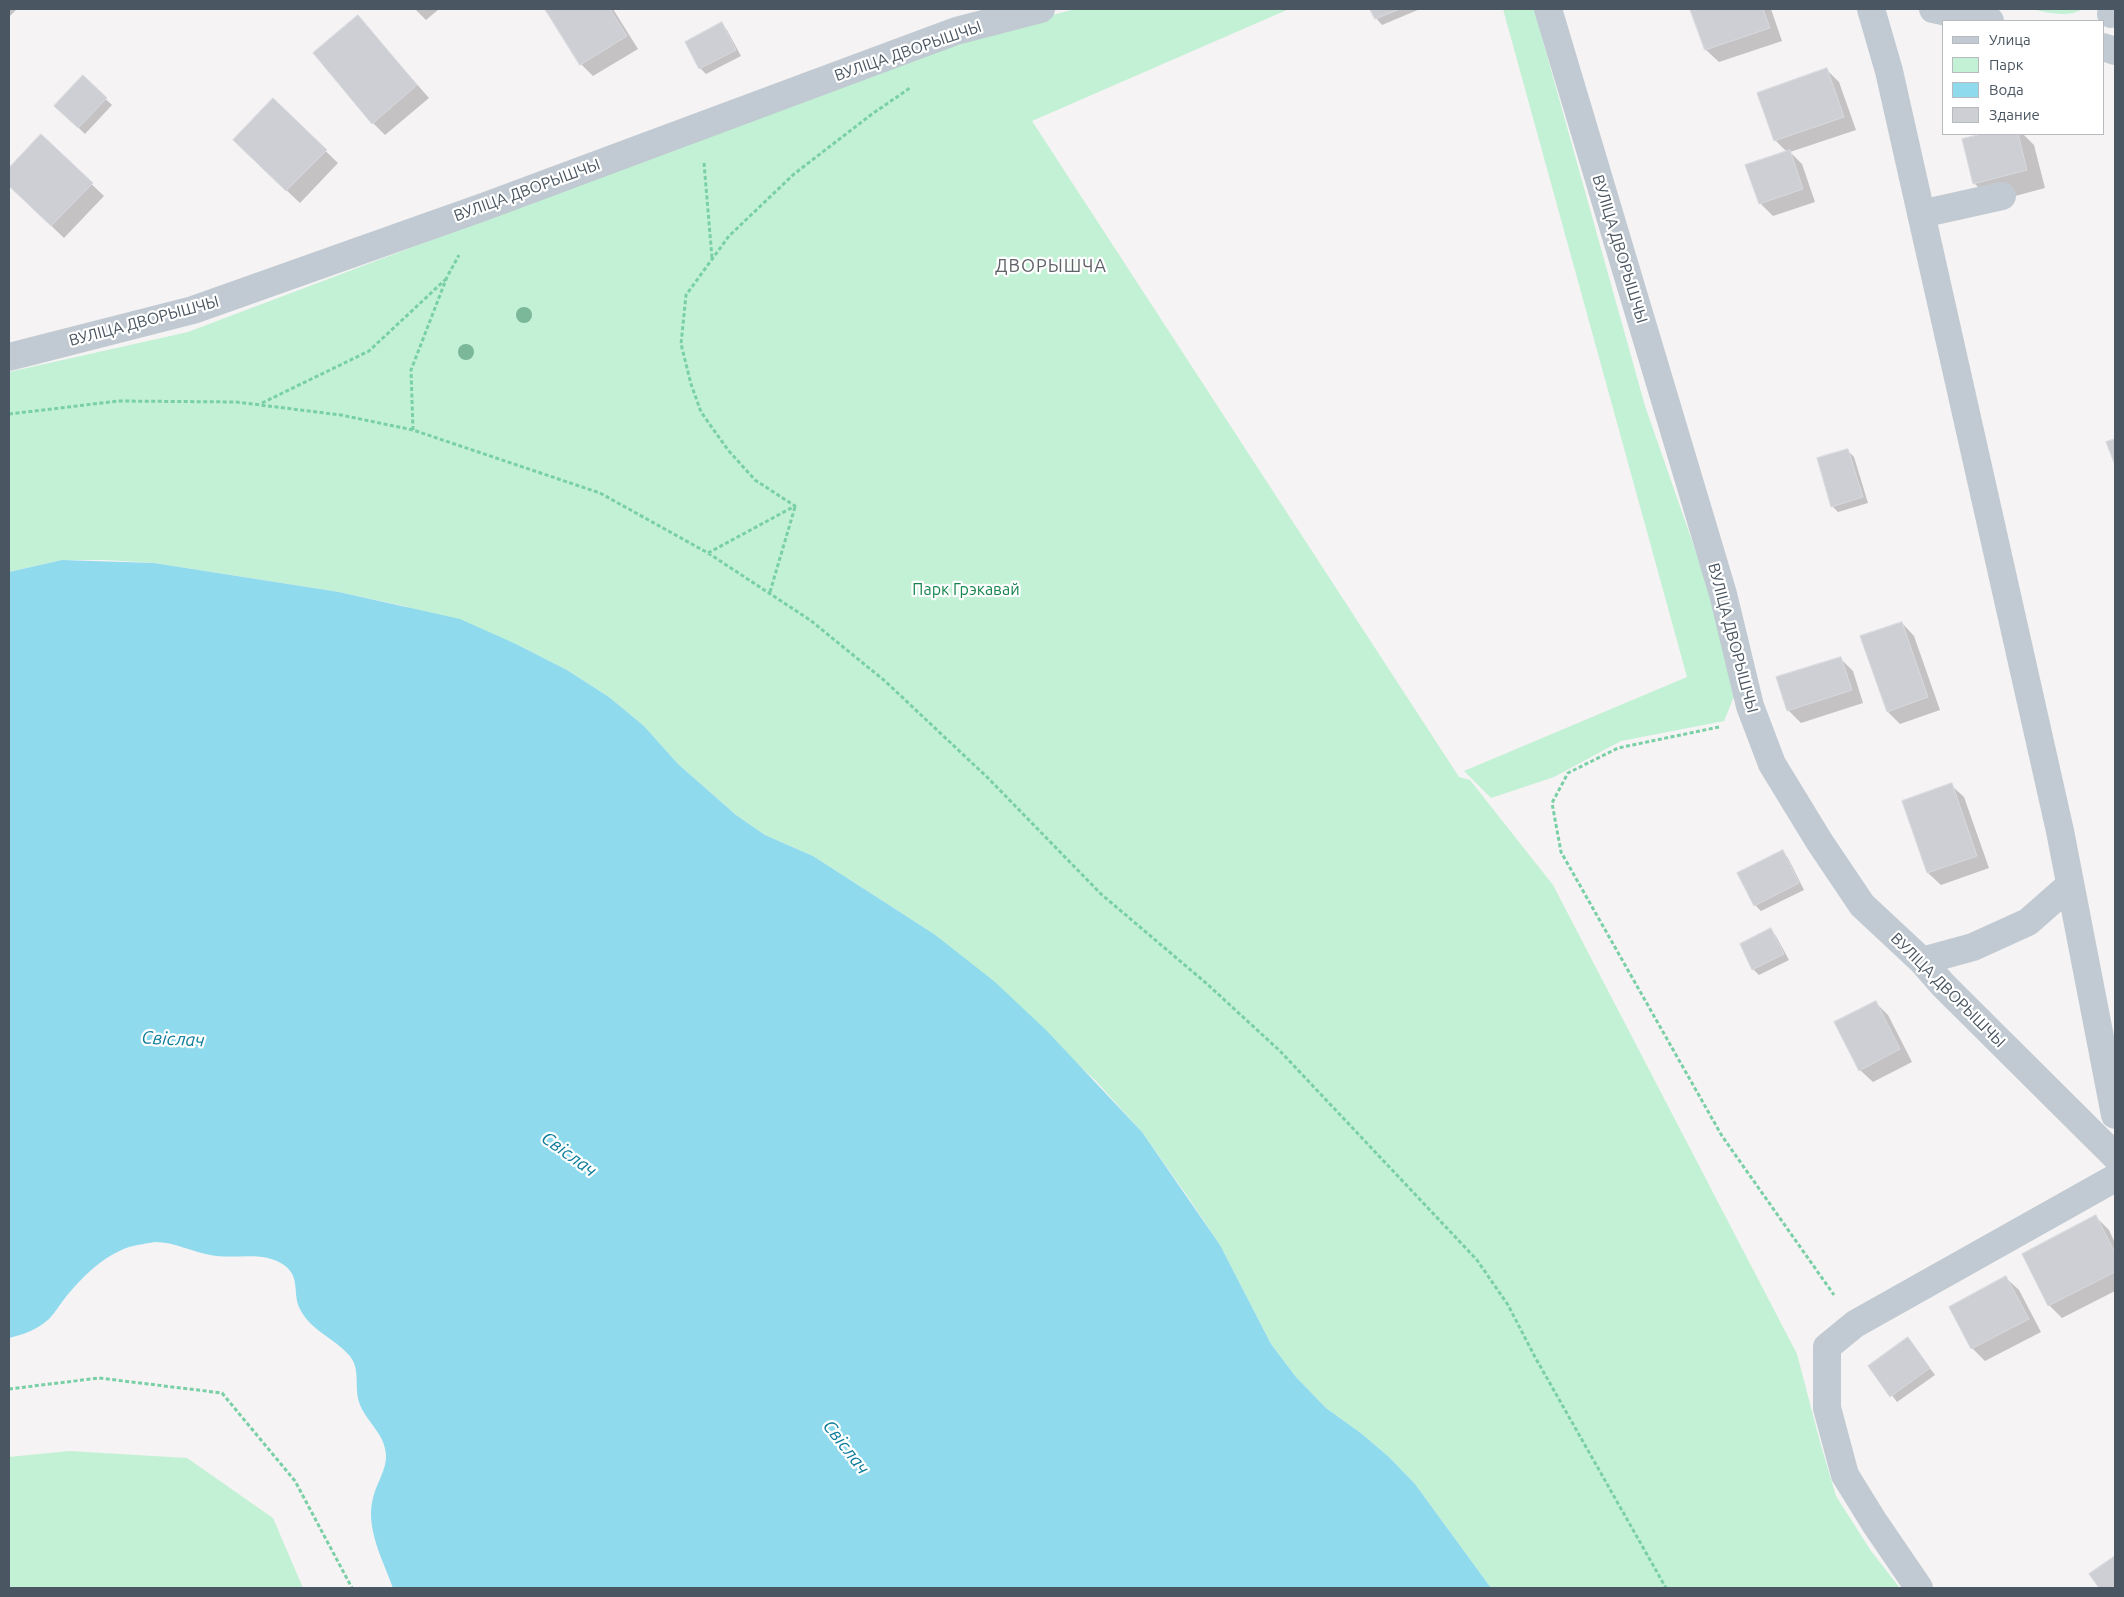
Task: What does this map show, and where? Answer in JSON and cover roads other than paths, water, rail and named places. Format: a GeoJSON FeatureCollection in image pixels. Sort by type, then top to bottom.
{"type":"FeatureCollection","features":[{"type":"Feature","properties":{"kind":"street","name":"ВУЛІЦА ДВОРЫШЧЫ"},"geometry":{"type":"LineString","coordinates":[[9,357],[194,310],[494,202],[956,31],[1042,9]]}},
{"type":"Feature","properties":{"kind":"street","name":"ВУЛІЦА ДВОРЫШЧЫ"},"geometry":{"type":"LineString","coordinates":[[1548,9],[1723,594],[1750,706],[1772,764],[1862,905],[1922,962],[1942,985],[2115,1156]]}},
{"type":"Feature","properties":{"kind":"street"},"geometry":{"type":"LineString","coordinates":[[1872,9],[1889,71],[2037,725],[2060,831],[2115,1115]]}},
{"type":"Feature","properties":{"kind":"street"},"geometry":{"type":"LineString","coordinates":[[1933,9],[1985,20]]}},
{"type":"Feature","properties":{"kind":"street"},"geometry":{"type":"LineString","coordinates":[[1921,214],[2002,196]]}},
{"type":"Feature","properties":{"kind":"street"},"geometry":{"type":"LineString","coordinates":[[1922,962],[1973,947],[2028,922],[2070,885]]}},
{"type":"Feature","properties":{"kind":"street"},"geometry":{"type":"LineString","coordinates":[[1919,1588],[1845,1475],[1827,1408],[1827,1347],[1855,1324],[2115,1178]]}},
{"type":"Feature","properties":{"kind":"water","name":"Свіслач"},"geometry":{"type":"Polygon","coordinates":[[[62,560],[154,563],[339,592],[460,619],[516,644],[567,670],[609,697],[644,726],[678,764],[736,815],[765,835],[813,856],[934,934],[995,982],[1046,1030],[1142,1132],[1220,1245],[1271,1344],[1296,1377],[1326,1408],[1362,1434],[1389,1457],[1415,1484],[1491,1588],[393,1588],[376,1544],[371,1521],[373,1498],[386,1460],[385,1447],[359,1402],[353,1360],[343,1349],[304,1316],[298,1303],[293,1275],[284,1265],[276,1260],[267,1258],[210,1255],[162,1242],[129,1247],[110,1256],[86,1275],[44,1323],[30,1331],[9,1338],[9,572],[62,560]]]}},
{"type":"Feature","properties":{"kind":"district","name":"ДВОРЫШЧА"},"geometry":{"type":"Point","coordinates":[1051,266]}},
{"type":"Feature","properties":{"kind":"park label","name":"Парк Грэкавай"},"geometry":{"type":"Point","coordinates":[966,590]}}]}
